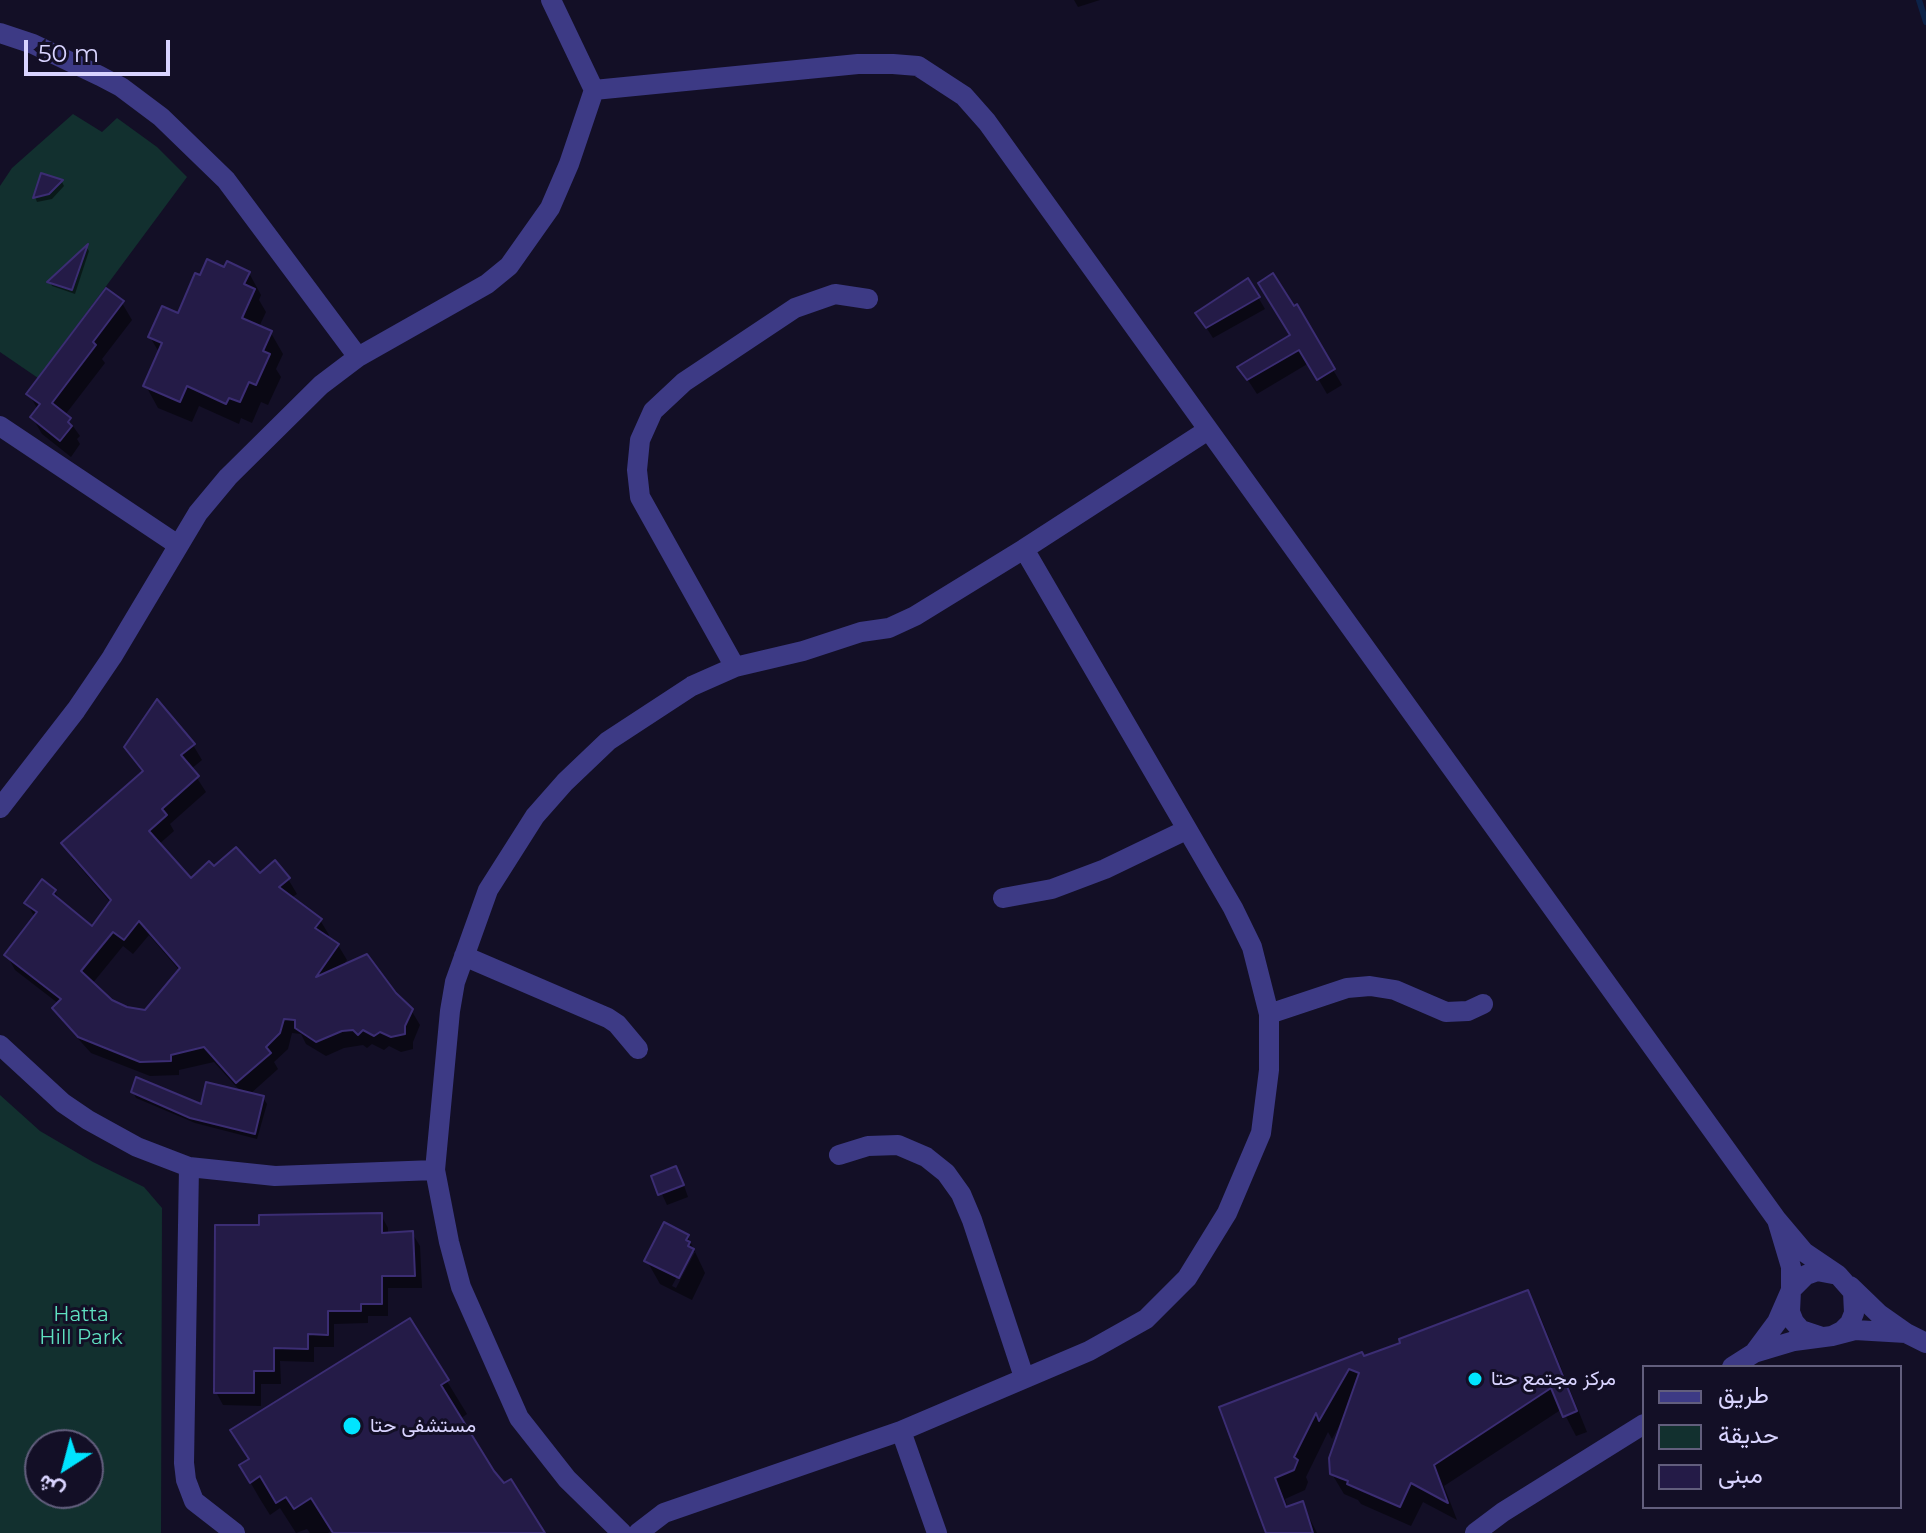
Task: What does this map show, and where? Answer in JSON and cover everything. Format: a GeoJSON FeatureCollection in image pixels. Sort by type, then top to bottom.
{"type":"FeatureCollection","features":[{"type":"Feature","properties":{"kind":"street"},"geometry":{"type":"LineString","coordinates":[[0,808],[85,697],[198,513],[228,477],[321,385],[358,357],[487,284],[509,266],[550,208],[569,164],[594,90],[551,0]]}},
{"type":"Feature","properties":{"kind":"street"},"geometry":{"type":"LineString","coordinates":[[0,33],[33,44],[100,76],[121,87],[161,117],[226,180],[358,357]]}},
{"type":"Feature","properties":{"kind":"street"},"geometry":{"type":"LineString","coordinates":[[594,90],[858,64],[918,66],[964,96],[987,122],[1777,1220],[1804,1252],[1843,1279],[1861,1299],[1906,1333],[1926,1343]]}},
{"type":"Feature","properties":{"kind":"street"},"geometry":{"type":"LineString","coordinates":[[735,667],[640,497],[637,470],[640,440],[653,411],[684,382],[795,308],[835,294],[868,299]]}},
{"type":"Feature","properties":{"kind":"street"},"geometry":{"type":"LineString","coordinates":[[0,426],[178,545]]}},
{"type":"Feature","properties":{"kind":"street"},"geometry":{"type":"LineString","coordinates":[[622,1533],[567,1479],[519,1418],[461,1287],[435,1170],[455,982],[488,890],[535,816],[565,782],[608,741],[692,686],[735,667],[803,651],[861,632],[889,628],[915,616],[1208,430]]}},
{"type":"Feature","properties":{"kind":"street"},"geometry":{"type":"LineString","coordinates":[[638,1533],[664,1513],[901,1431],[1089,1351],[1146,1319],[1187,1278],[1227,1213],[1261,1133],[1269,1070],[1269,1014],[1252,947],[1233,908],[1024,549]]}},
{"type":"Feature","properties":{"kind":"street"},"geometry":{"type":"LineString","coordinates":[[1003,898],[1052,889],[1105,869],[1186,830]]}},
{"type":"Feature","properties":{"kind":"street"},"geometry":{"type":"LineString","coordinates":[[464,956],[608,1018],[638,1049]]}},
{"type":"Feature","properties":{"kind":"street"},"geometry":{"type":"LineString","coordinates":[[1269,1014],[1347,988],[1370,986],[1395,990],[1446,1012],[1468,1011],[1483,1004]]}},
{"type":"Feature","properties":{"kind":"street"},"geometry":{"type":"LineString","coordinates":[[0,1045],[75,1112],[137,1147],[189,1167],[275,1176],[435,1170]]}},
{"type":"Feature","properties":{"kind":"street"},"geometry":{"type":"LineString","coordinates":[[839,1155],[868,1146],[898,1145],[926,1157],[946,1173],[961,1194],[972,1220],[1024,1377]]}},
{"type":"Feature","properties":{"kind":"street"},"geometry":{"type":"LineString","coordinates":[[189,1167],[186,1480],[194,1501],[235,1533]]}},
{"type":"Feature","properties":{"kind":"street"},"geometry":{"type":"LineString","coordinates":[[1754,1353],[1777,1322],[1791,1290],[1806,1275],[1828,1272],[1843,1279],[1853,1292],[1854,1313],[1842,1331],[1827,1337],[1811,1336],[1794,1322],[1790,1312],[1791,1290],[1791,1267],[1777,1220]]}},
{"type":"Feature","properties":{"kind":"street"},"geometry":{"type":"LineString","coordinates":[[1735,1365],[1754,1353],[1785,1342],[1855,1330],[1906,1333]]}},
{"type":"Feature","properties":{"kind":"street"},"geometry":{"type":"LineString","coordinates":[[1475,1533],[1503,1512],[1642,1425]]}},
{"type":"Feature","properties":{"kind":"street"},"geometry":{"type":"LineString","coordinates":[[901,1431],[937,1533]]}},
{"type":"Feature","properties":{"kind":"green space"},"geometry":{"type":"Polygon","coordinates":[[[73,114],[102,132],[117,118],[157,147],[187,177],[38,378],[0,352],[0,186],[12,168],[73,114]]]}},
{"type":"Feature","properties":{"kind":"green space","name":"Hatta Hill Park"},"geometry":{"type":"Polygon","coordinates":[[[0,1095],[40,1131],[144,1187],[162,1208],[161,1533],[0,1533],[0,1095]]]}},
{"type":"Feature","properties":{"kind":"building"},"geometry":{"type":"Polygon","coordinates":[[[41,173],[63,180],[49,194],[33,198],[41,173]]]}},
{"type":"Feature","properties":{"kind":"building"},"geometry":{"type":"Polygon","coordinates":[[[88,244],[72,290],[47,282],[88,244]]]}},
{"type":"Feature","properties":{"kind":"building"},"geometry":{"type":"Polygon","coordinates":[[[207,259],[224,267],[227,261],[250,272],[244,284],[255,289],[242,318],[272,331],[263,351],[270,354],[256,385],[249,382],[240,402],[229,398],[226,404],[187,386],[180,402],[143,386],[162,343],[148,337],[162,306],[178,313],[195,273],[200,275],[207,259]]]}},
{"type":"Feature","properties":{"kind":"building"},"geometry":{"type":"Polygon","coordinates":[[[1273,273],[1294,306],[1297,304],[1335,369],[1317,380],[1299,350],[1247,380],[1237,367],[1290,335],[1258,283],[1273,273]]]}},
{"type":"Feature","properties":{"kind":"building"},"geometry":{"type":"Polygon","coordinates":[[[1248,278],[1260,297],[1206,328],[1195,313],[1248,278]]]}},
{"type":"Feature","properties":{"kind":"building"},"geometry":{"type":"Polygon","coordinates":[[[106,288],[124,301],[93,342],[96,345],[52,403],[71,418],[68,422],[72,426],[60,441],[30,417],[40,404],[26,394],[106,288]]]}},
{"type":"Feature","properties":{"kind":"building"},"geometry":{"type":"Polygon","coordinates":[[[157,699],[195,744],[181,755],[199,776],[162,809],[167,815],[149,831],[191,878],[209,861],[214,866],[236,847],[260,873],[275,860],[290,878],[279,887],[322,919],[315,928],[339,944],[316,977],[367,954],[396,993],[413,1009],[405,1026],[405,1034],[391,1037],[380,1032],[374,1036],[363,1030],[358,1035],[353,1030],[342,1031],[316,1042],[295,1028],[295,1020],[284,1019],[280,1033],[266,1047],[271,1053],[236,1083],[204,1047],[171,1055],[171,1061],[140,1062],[78,1037],[52,1008],[61,999],[4,955],[37,912],[24,903],[42,879],[56,890],[53,894],[92,926],[111,900],[61,843],[143,771],[124,747],[157,699]],[[139,921],[124,940],[113,932],[81,971],[112,1000],[145,1010],[180,968],[139,921]]]}},
{"type":"Feature","properties":{"kind":"building"},"geometry":{"type":"Polygon","coordinates":[[[136,1077],[201,1104],[206,1082],[264,1096],[255,1134],[190,1118],[131,1092],[136,1077]]]}},
{"type":"Feature","properties":{"kind":"building"},"geometry":{"type":"Polygon","coordinates":[[[676,1166],[684,1185],[658,1195],[651,1176],[676,1166]]]}},
{"type":"Feature","properties":{"kind":"building"},"geometry":{"type":"Polygon","coordinates":[[[382,1213],[382,1233],[413,1231],[415,1276],[382,1276],[382,1304],[361,1304],[361,1311],[328,1311],[328,1335],[308,1334],[308,1349],[274,1348],[274,1371],[254,1371],[254,1393],[214,1393],[215,1225],[259,1225],[259,1215],[382,1213]]]}},
{"type":"Feature","properties":{"kind":"building"},"geometry":{"type":"Polygon","coordinates":[[[664,1222],[689,1235],[686,1240],[690,1242],[688,1246],[694,1249],[679,1278],[644,1261],[664,1222]]]}},
{"type":"Feature","properties":{"kind":"building"},"geometry":{"type":"Polygon","coordinates":[[[1528,1290],[1577,1411],[1563,1417],[1551,1388],[1434,1465],[1448,1503],[1411,1483],[1400,1507],[1330,1474],[1329,1458],[1359,1373],[1349,1369],[1319,1421],[1316,1413],[1294,1457],[1298,1460],[1294,1470],[1275,1478],[1286,1507],[1303,1501],[1313,1533],[1266,1533],[1219,1407],[1362,1352],[1364,1356],[1400,1343],[1399,1339],[1528,1290]]]}},
{"type":"Feature","properties":{"kind":"building","name":"مستشفى حتا"},"geometry":{"type":"Polygon","coordinates":[[[410,1318],[449,1380],[441,1385],[494,1471],[504,1483],[511,1479],[545,1533],[333,1533],[311,1498],[294,1509],[286,1497],[276,1503],[260,1476],[250,1483],[239,1465],[249,1459],[230,1430],[410,1318]]]}},
{"type":"Feature","properties":{"kind":"waterway"},"geometry":{"type":"LineString","coordinates":[[1919,0],[1926,22]]}},
{"type":"Feature","properties":{"kind":"place","name":"مركز مجتمع حتا"},"geometry":{"type":"Point","coordinates":[1475,1379]}},
{"type":"Feature","properties":{"kind":"place","name":"مستشفى حتا"},"geometry":{"type":"Point","coordinates":[352,1426]}}]}
